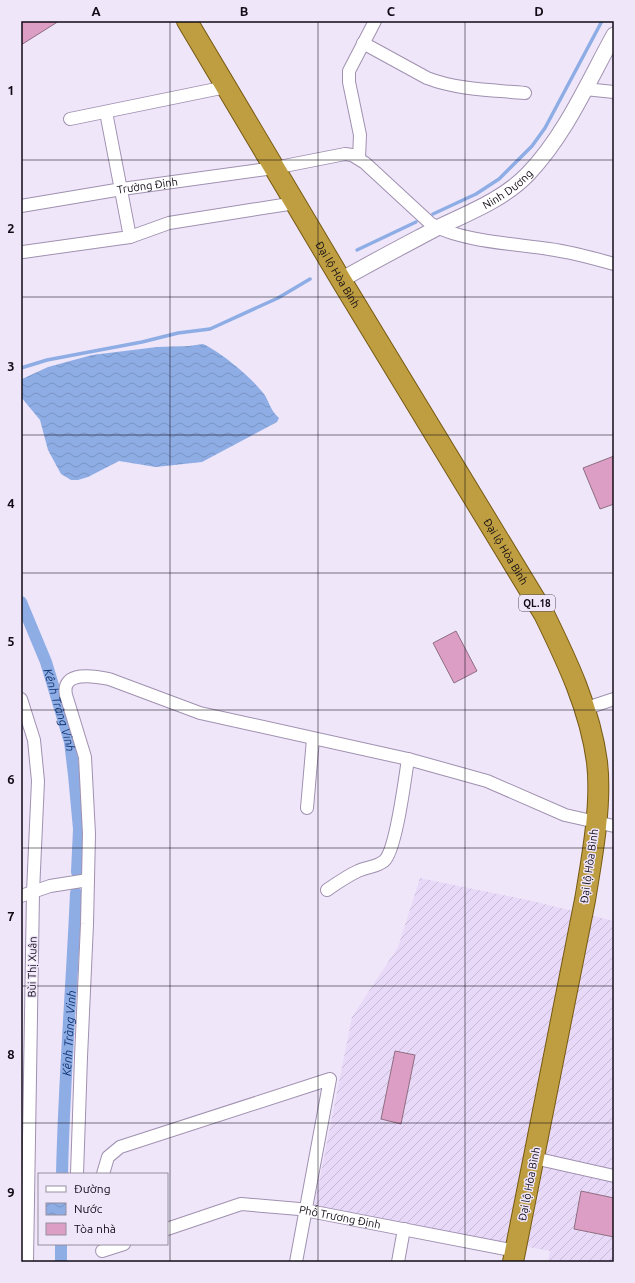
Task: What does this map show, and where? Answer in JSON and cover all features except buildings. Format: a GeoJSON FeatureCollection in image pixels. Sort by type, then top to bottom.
{"type":"FeatureCollection","features":[{"type":"Feature","properties":{"kind":"highway","name":"Đại lộ Hòa Bình"},"geometry":{"type":"LineString","coordinates":[[186,21],[295,204],[544,614],[566,660],[584,709],[594,742],[597,762],[598,795],[605,825],[591,859],[585,900],[514,1256]]}},
{"type":"Feature","properties":{"kind":"street"},"geometry":{"type":"LineString","coordinates":[[375,21],[352,64],[348,77],[360,135],[359,158],[430,223],[438,228],[472,237],[570,253],[614,264]]}},
{"type":"Feature","properties":{"kind":"street","name":"Ninh Dương"},"geometry":{"type":"LineString","coordinates":[[341,280],[438,228],[468,214],[495,199],[517,184],[527,175],[552,145],[572,114],[614,35]]}},
{"type":"Feature","properties":{"kind":"street"},"geometry":{"type":"LineString","coordinates":[[363,43],[427,78],[436,81],[463,87],[525,94]]}},
{"type":"Feature","properties":{"kind":"street"},"geometry":{"type":"LineString","coordinates":[[70,119],[226,87]]}},
{"type":"Feature","properties":{"kind":"street"},"geometry":{"type":"LineString","coordinates":[[585,89],[614,92]]}},
{"type":"Feature","properties":{"kind":"street"},"geometry":{"type":"LineString","coordinates":[[106,112],[130,237]]}},
{"type":"Feature","properties":{"kind":"street","name":"Trường Định"},"geometry":{"type":"LineString","coordinates":[[21,206],[122,189],[274,168],[346,154],[359,158]]}},
{"type":"Feature","properties":{"kind":"street"},"geometry":{"type":"LineString","coordinates":[[23,252],[130,237],[169,223],[295,204]]}},
{"type":"Feature","properties":{"kind":"street"},"geometry":{"type":"LineString","coordinates":[[77,1173],[80,1057],[88,880],[88,826],[85,757],[66,694],[65,685],[68,681],[82,676],[109,679],[200,713],[312,739],[408,759],[487,781],[565,815],[605,825]]}},
{"type":"Feature","properties":{"kind":"street","name":"Bùi Thị Xuân"},"geometry":{"type":"LineString","coordinates":[[21,699],[34,740],[38,782],[33,892],[24,1191],[29,1229],[27,1262]]}},
{"type":"Feature","properties":{"kind":"street"},"geometry":{"type":"LineString","coordinates":[[584,709],[614,699]]}},
{"type":"Feature","properties":{"kind":"street"},"geometry":{"type":"LineString","coordinates":[[307,808],[312,739]]}},
{"type":"Feature","properties":{"kind":"street"},"geometry":{"type":"LineString","coordinates":[[327,890],[349,875],[380,864],[388,857],[394,834],[408,759]]}},
{"type":"Feature","properties":{"kind":"street"},"geometry":{"type":"LineString","coordinates":[[21,896],[56,884],[88,880]]}},
{"type":"Feature","properties":{"kind":"street"},"geometry":{"type":"LineString","coordinates":[[103,1173],[108,1157],[120,1147],[330,1079],[296,1262]]}},
{"type":"Feature","properties":{"kind":"street"},"geometry":{"type":"LineString","coordinates":[[534,1158],[614,1176]]}},
{"type":"Feature","properties":{"kind":"street","name":"Phố Trương Định"},"geometry":{"type":"LineString","coordinates":[[168,1229],[241,1204],[306,1210],[404,1229],[514,1256]]}},
{"type":"Feature","properties":{"kind":"street"},"geometry":{"type":"LineString","coordinates":[[398,1262],[404,1229]]}},
{"type":"Feature","properties":{"kind":"street"},"geometry":{"type":"LineString","coordinates":[[102,1252],[121,1245]]}},
{"type":"Feature","properties":{"kind":"shaded area"},"geometry":{"type":"Polygon","coordinates":[[[420,878],[532,901],[614,921],[614,1262],[548,1262],[550,1251],[314,1207],[352,1017],[398,947],[420,878]]]}},
{"type":"Feature","properties":{"kind":"water"},"geometry":{"type":"Polygon","coordinates":[[[203,344],[227,359],[259,388],[279,418],[277,422],[202,462],[156,467],[119,461],[88,477],[78,480],[71,480],[61,474],[48,450],[40,420],[21,397],[22,379],[48,367],[92,355],[157,347],[203,344]]]}},
{"type":"Feature","properties":{"kind":"waterway"},"geometry":{"type":"LineString","coordinates":[[433,214],[476,194],[499,179],[532,146],[545,128],[602,21]]}},
{"type":"Feature","properties":{"kind":"waterway"},"geometry":{"type":"LineString","coordinates":[[357,250],[416,222]]}},
{"type":"Feature","properties":{"kind":"waterway"},"geometry":{"type":"LineString","coordinates":[[21,368],[47,360],[142,342],[178,333],[210,329],[278,298],[310,279]]}},
{"type":"Feature","properties":{"kind":"waterway","name":"Kênh Tràng Vinh"},"geometry":{"type":"LineString","coordinates":[[21,602],[46,662],[70,742],[79,829],[77,872]]}},
{"type":"Feature","properties":{"kind":"waterway","name":"Kênh Tràng Vinh"},"geometry":{"type":"LineString","coordinates":[[62,1173],[64,1104],[76,893]]}},
{"type":"Feature","properties":{"kind":"waterway","name":"Kênh Tràng Vinh"},"geometry":{"type":"LineString","coordinates":[[61,1245],[61,1262]]}}]}
